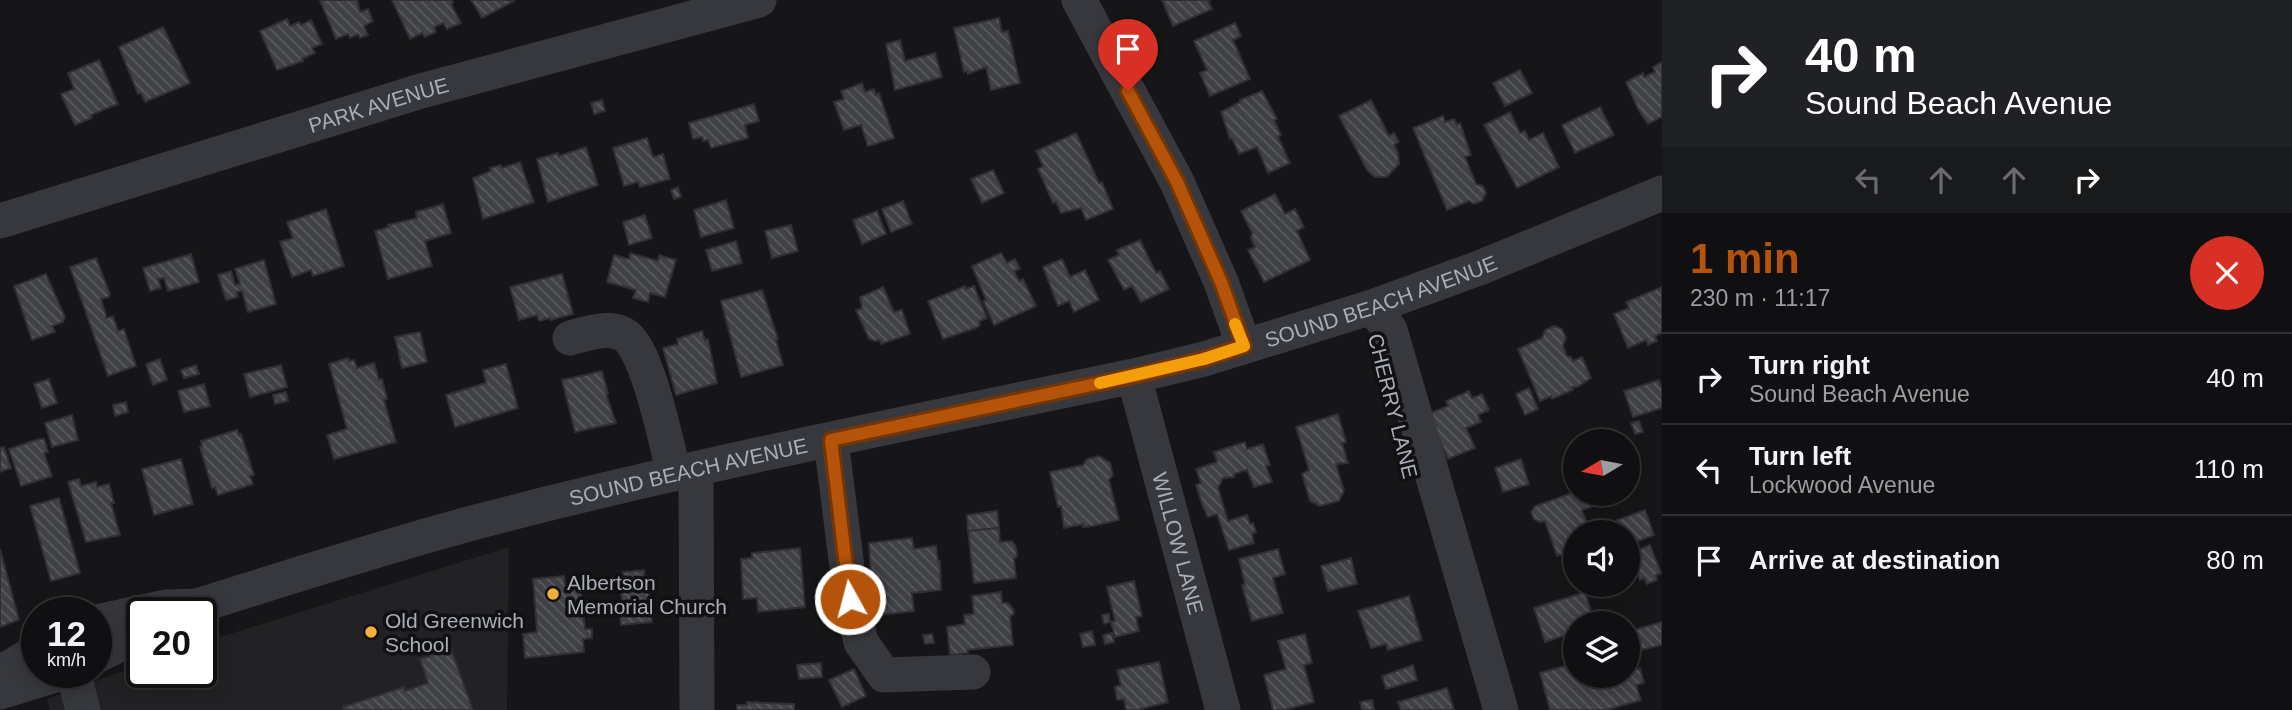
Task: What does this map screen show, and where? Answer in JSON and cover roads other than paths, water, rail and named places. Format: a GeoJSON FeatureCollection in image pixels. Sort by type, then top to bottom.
{"type":"FeatureCollection","features":[{"type":"Feature","properties":{"kind":"street","name":"PARK AVENUE"},"geometry":{"type":"LineString","coordinates":[[0,221],[421,91],[759,0]]}},
{"type":"Feature","properties":{"kind":"street"},"geometry":{"type":"LineString","coordinates":[[1079,0],[1177,182],[1221,282],[1244,346]]}},
{"type":"Feature","properties":{"kind":"street","name":"SOUND BEACH AVENUE"},"geometry":{"type":"LineString","coordinates":[[217,601],[364,553],[478,522],[685,472],[1204,359],[1372,307],[1491,263],[1662,193]]}},
{"type":"Feature","properties":{"kind":"street","name":"CHERRY LANE"},"geometry":{"type":"LineString","coordinates":[[1372,307],[1372,337],[1476,710]]}},
{"type":"Feature","properties":{"kind":"street","name":"CHERRY LANE"},"geometry":{"type":"LineString","coordinates":[[1372,307],[1390,330],[1501,710]]}},
{"type":"Feature","properties":{"kind":"street"},"geometry":{"type":"LineString","coordinates":[[570,338],[607,331],[619,332],[634,342],[645,364],[685,472],[697,710]]}},
{"type":"Feature","properties":{"kind":"street","name":"WILLOW LANE"},"geometry":{"type":"LineString","coordinates":[[1134,376],[1223,710]]}},
{"type":"Feature","properties":{"kind":"street"},"geometry":{"type":"LineString","coordinates":[[831,440],[850,599],[861,642],[884,676],[973,671]]}},
{"type":"Feature","properties":{"kind":"street"},"geometry":{"type":"LineString","coordinates":[[0,673],[21,670]]}},
{"type":"Feature","properties":{"kind":"street"},"geometry":{"type":"LineString","coordinates":[[0,692],[21,681]]}},
{"type":"Feature","properties":{"kind":"street"},"geometry":{"type":"LineString","coordinates":[[66,688],[83,710]]}},
{"type":"Feature","properties":{"kind":"place","name":"Albertson Memorial Church"},"geometry":{"type":"Point","coordinates":[553,594]}},
{"type":"Feature","properties":{"kind":"place","name":"Old Greenwich School"},"geometry":{"type":"Point","coordinates":[371,632]}}]}
